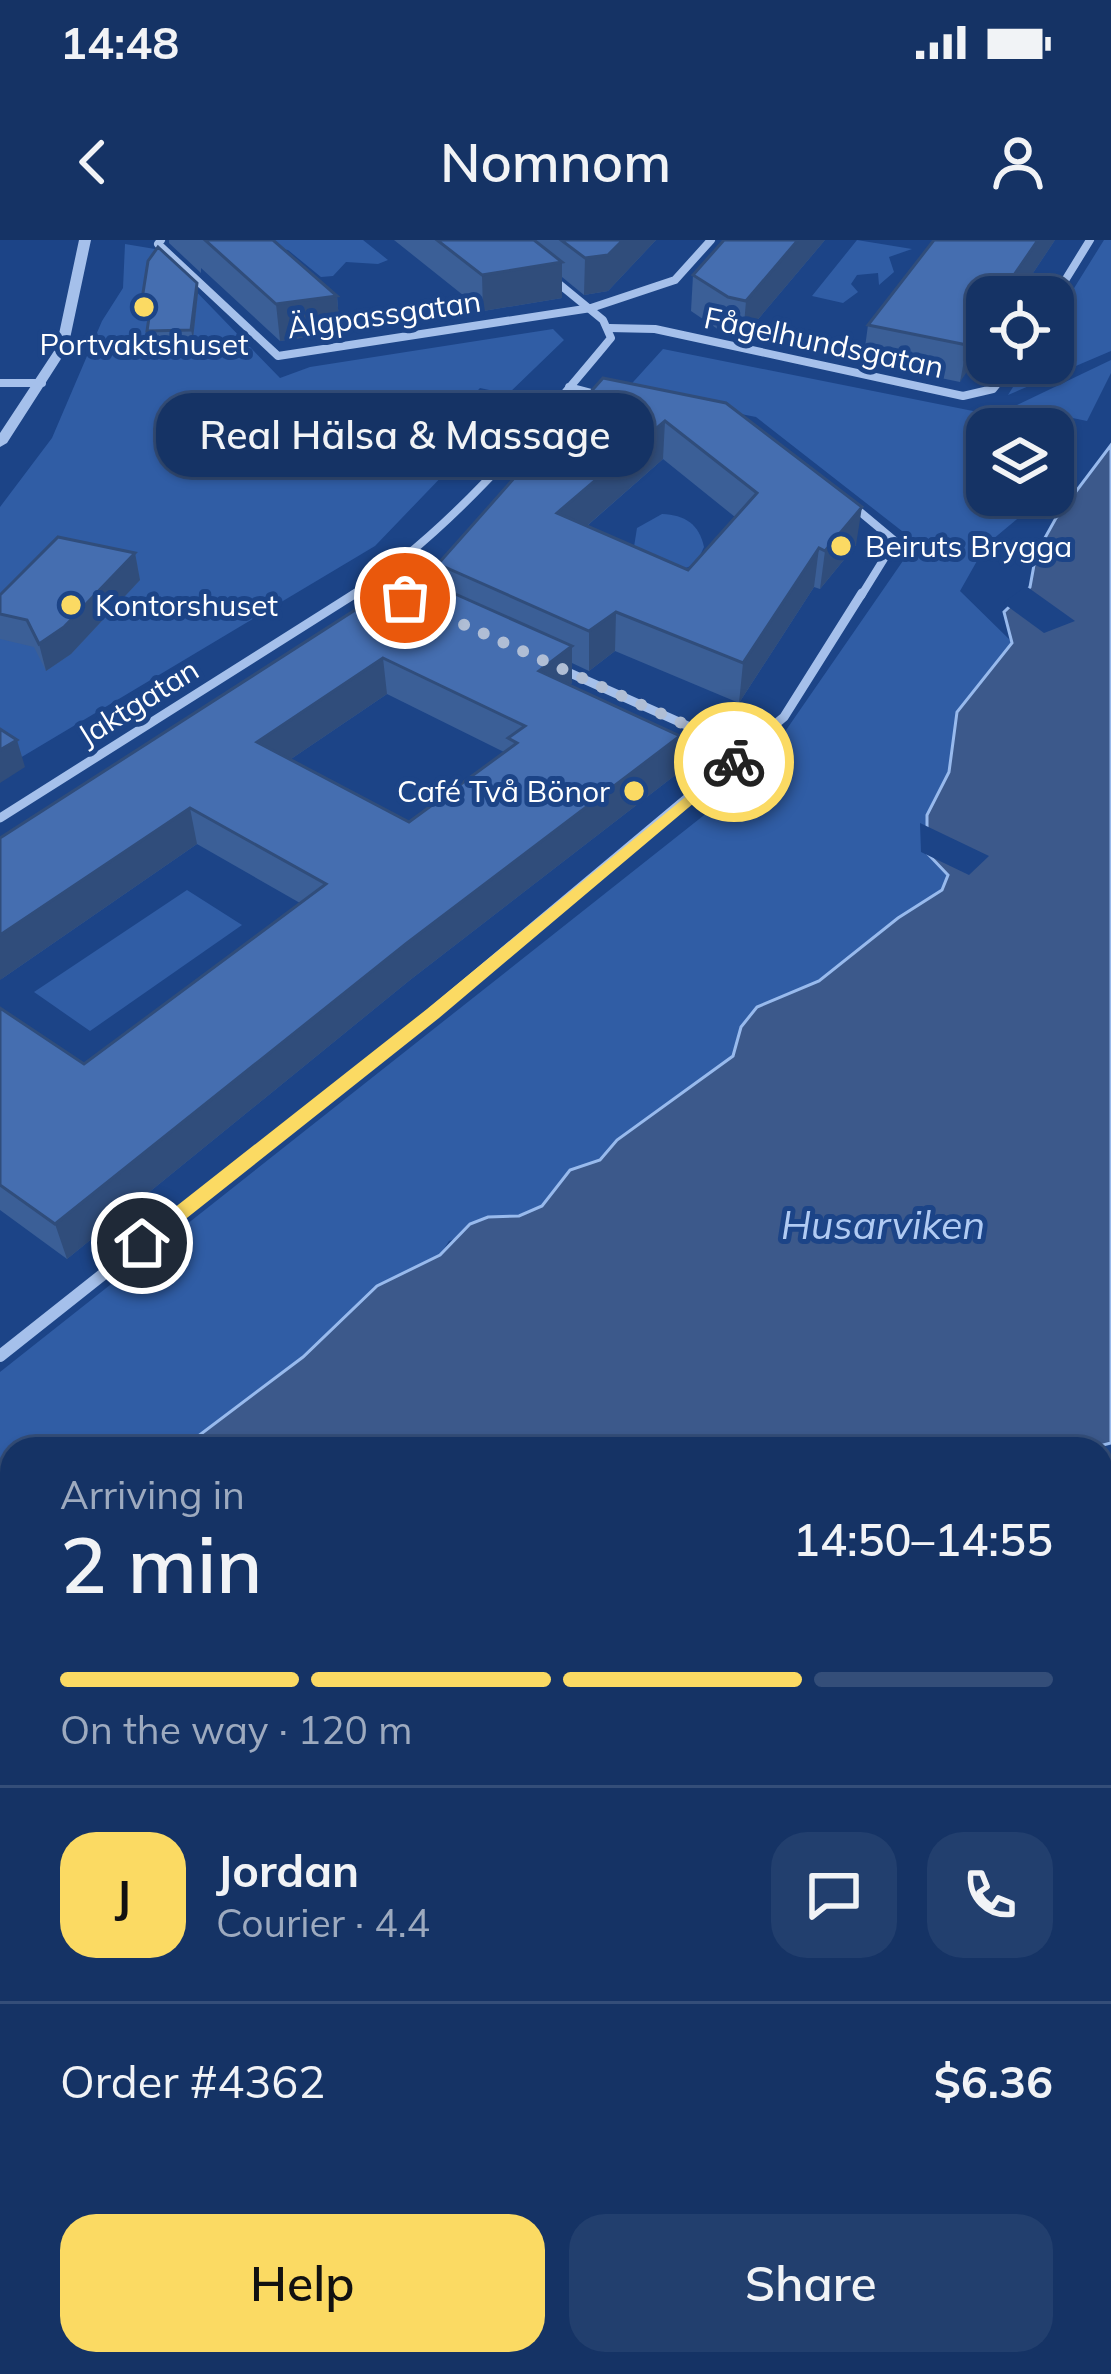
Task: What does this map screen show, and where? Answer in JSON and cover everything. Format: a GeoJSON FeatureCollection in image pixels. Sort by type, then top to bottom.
{"type":"FeatureCollection","features":[{"type":"Feature","properties":{"kind":"street"},"geometry":{"type":"LineString","coordinates":[[0,443],[62,348],[85,240]]}},
{"type":"Feature","properties":{"kind":"street","name":"Älgpassgatan"},"geometry":{"type":"LineString","coordinates":[[161,240],[158,244],[278,356],[591,308],[675,280],[711,240]]}},
{"type":"Feature","properties":{"kind":"street"},"geometry":{"type":"LineString","coordinates":[[1068,276],[1090,240]]}},
{"type":"Feature","properties":{"kind":"street"},"geometry":{"type":"LineString","coordinates":[[539,268],[609,328]]}},
{"type":"Feature","properties":{"kind":"street","name":"Fågelhundsgatan"},"geometry":{"type":"LineString","coordinates":[[609,328],[655,329],[963,396],[980,398],[998,384]]}},
{"type":"Feature","properties":{"kind":"street","name":"Jaktgatan"},"geometry":{"type":"LineString","coordinates":[[0,818],[403,563],[604,350],[611,338],[609,328]]}},
{"type":"Feature","properties":{"kind":"street"},"geometry":{"type":"LineString","coordinates":[[0,383],[42,383]]}},
{"type":"Feature","properties":{"kind":"street"},"geometry":{"type":"LineString","coordinates":[[569,387],[620,399]]}},
{"type":"Feature","properties":{"kind":"street"},"geometry":{"type":"LineString","coordinates":[[0,1357],[433,1013],[784,717],[895,541],[849,503]]}},
{"type":"Feature","properties":{"kind":"street"},"geometry":{"type":"LineString","coordinates":[[375,583],[426,607]]}},
{"type":"Feature","properties":{"kind":"street"},"geometry":{"type":"LineString","coordinates":[[554,666],[746,752]]}},
{"type":"Feature","properties":{"kind":"street"},"geometry":{"type":"LineString","coordinates":[[0,1337],[13,1346]]}},
{"type":"Feature","properties":{"kind":"shaded area"},"geometry":{"type":"Polygon","coordinates":[[[264,240],[363,240],[388,260],[346,262],[333,276],[321,277],[288,250],[273,248],[264,240]]]}},
{"type":"Feature","properties":{"kind":"shaded area"},"geometry":{"type":"Polygon","coordinates":[[[857,240],[912,249],[889,257],[894,272],[879,285],[878,273],[857,275],[851,284],[858,292],[843,303],[812,296],[857,240]]]}},
{"type":"Feature","properties":{"kind":"shaded area"},"geometry":{"type":"Polygon","coordinates":[[[1104,240],[1111,240],[1111,351],[1074,367],[1074,288],[1104,240]]]}},
{"type":"Feature","properties":{"kind":"shaded area"},"geometry":{"type":"Polygon","coordinates":[[[125,244],[155,249],[280,378],[310,367],[553,329],[564,340],[508,394],[480,388],[426,443],[439,447],[424,463],[449,469],[375,546],[15,761],[0,751],[0,507],[52,438],[102,321],[123,288],[125,244]]]}},
{"type":"Feature","properties":{"kind":"shaded area"},"geometry":{"type":"Polygon","coordinates":[[[663,349],[966,410],[966,516],[1021,516],[986,545],[960,591],[1012,642],[953,742],[949,772],[927,815],[941,865],[949,875],[942,890],[898,918],[819,981],[756,1007],[733,1056],[617,1140],[600,1160],[569,1171],[542,1206],[449,1241],[440,1255],[377,1286],[303,1357],[197,1437],[0,1437],[0,1372],[727,797],[773,749],[916,542],[756,417],[625,391],[663,349]]]}},
{"type":"Feature","properties":{"kind":"shaded area"},"geometry":{"type":"Polygon","coordinates":[[[1111,360],[1111,373],[1087,421],[1074,418],[1074,408],[1015,406],[1061,384],[1074,384],[1074,378],[1111,360]]]}},
{"type":"Feature","properties":{"kind":"shaded area"},"geometry":{"type":"Polygon","coordinates":[[[1015,384],[1034,384],[1008,395],[1015,384]]]}},
{"type":"Feature","properties":{"kind":"shaded area"},"geometry":{"type":"Polygon","coordinates":[[[662,514],[678,516],[699,532],[704,547],[696,564],[678,571],[633,553],[637,528],[662,514]]]}},
{"type":"Feature","properties":{"kind":"shaded area"},"geometry":{"type":"Polygon","coordinates":[[[187,890],[242,925],[90,1031],[34,992],[187,890]]]}},
{"type":"Feature","properties":{"kind":"water","name":"Husarviken"},"geometry":{"type":"Polygon","coordinates":[[[1111,445],[1111,1437],[197,1437],[303,1357],[377,1286],[440,1255],[470,1224],[488,1217],[519,1216],[542,1206],[570,1170],[600,1160],[617,1140],[733,1056],[741,1027],[757,1007],[819,981],[898,918],[942,890],[948,875],[927,853],[927,815],[949,772],[957,712],[1012,643],[1004,612],[1030,587],[1036,554],[1058,516],[1074,516],[1074,494],[1111,445]]]}},
{"type":"Feature","properties":{"kind":"pier"},"geometry":{"type":"Polygon","coordinates":[[[1026,586],[1075,621],[1044,633],[1003,603],[1026,586]]]}},
{"type":"Feature","properties":{"kind":"pier"},"geometry":{"type":"Polygon","coordinates":[[[920,823],[989,856],[969,875],[921,852],[920,823]]]}},
{"type":"Feature","properties":{"kind":"building"},"geometry":{"type":"Polygon","coordinates":[[[205,240],[273,240],[337,296],[276,304],[205,240]]]}},
{"type":"Feature","properties":{"kind":"building"},"geometry":{"type":"Polygon","coordinates":[[[437,240],[534,240],[562,262],[482,275],[437,240]]]}},
{"type":"Feature","properties":{"kind":"building"},"geometry":{"type":"Polygon","coordinates":[[[561,240],[623,240],[608,255],[585,258],[561,240]]]}},
{"type":"Feature","properties":{"kind":"building"},"geometry":{"type":"Polygon","coordinates":[[[724,240],[798,240],[746,301],[728,297],[693,275],[724,240]]]}},
{"type":"Feature","properties":{"kind":"building"},"geometry":{"type":"Polygon","coordinates":[[[934,240],[1038,240],[1013,276],[966,276],[966,345],[868,325],[934,240]]]}},
{"type":"Feature","properties":{"kind":"building"},"geometry":{"type":"Polygon","coordinates":[[[158,247],[197,283],[191,330],[147,331],[150,311],[140,312],[148,261],[158,247]]]}},
{"type":"Feature","properties":{"kind":"building"},"geometry":{"type":"Polygon","coordinates":[[[603,378],[726,403],[862,507],[825,551],[819,548],[743,663],[616,612],[589,631],[438,564],[603,378]],[[665,421],[557,513],[688,570],[757,493],[665,421]]]}},
{"type":"Feature","properties":{"kind":"building"},"geometry":{"type":"Polygon","coordinates":[[[58,537],[135,553],[64,627],[39,644],[27,620],[0,614],[0,595],[58,537]]]}},
{"type":"Feature","properties":{"kind":"building"},"geometry":{"type":"Polygon","coordinates":[[[426,581],[572,646],[539,671],[680,736],[407,943],[55,1224],[0,1185],[0,1008],[84,1064],[326,884],[190,808],[0,935],[0,838],[380,594],[404,605],[426,581]],[[383,658],[257,742],[409,822],[517,743],[508,738],[525,726],[383,658]]]}},
{"type":"Feature","properties":{"kind":"building"},"geometry":{"type":"Polygon","coordinates":[[[0,729],[17,740],[0,750],[0,729]]]}},
{"type":"Feature","properties":{"kind":"way so far"},"geometry":{"type":"LineString","coordinates":[[405,598],[746,752],[734,762]]}},
{"type":"Feature","properties":{"kind":"place","name":"Portvaktshuset"},"geometry":{"type":"Point","coordinates":[144,307]}},
{"type":"Feature","properties":{"kind":"place","name":"Beiruts Brygga"},"geometry":{"type":"Point","coordinates":[841,546]}},
{"type":"Feature","properties":{"kind":"place","name":"Real Hälsa & Massage"},"geometry":{"type":"Point","coordinates":[405,598]}},
{"type":"Feature","properties":{"kind":"place","name":"Kontorshuset"},"geometry":{"type":"Point","coordinates":[71,605]}},
{"type":"Feature","properties":{"kind":"place","name":"Café Två Bönor"},"geometry":{"type":"Point","coordinates":[634,791]}},
{"type":"Feature","properties":{"kind":"route"},"geometry":{"type":"LineString","coordinates":[[142,1243],[433,1013],[734,762]]}}]}
